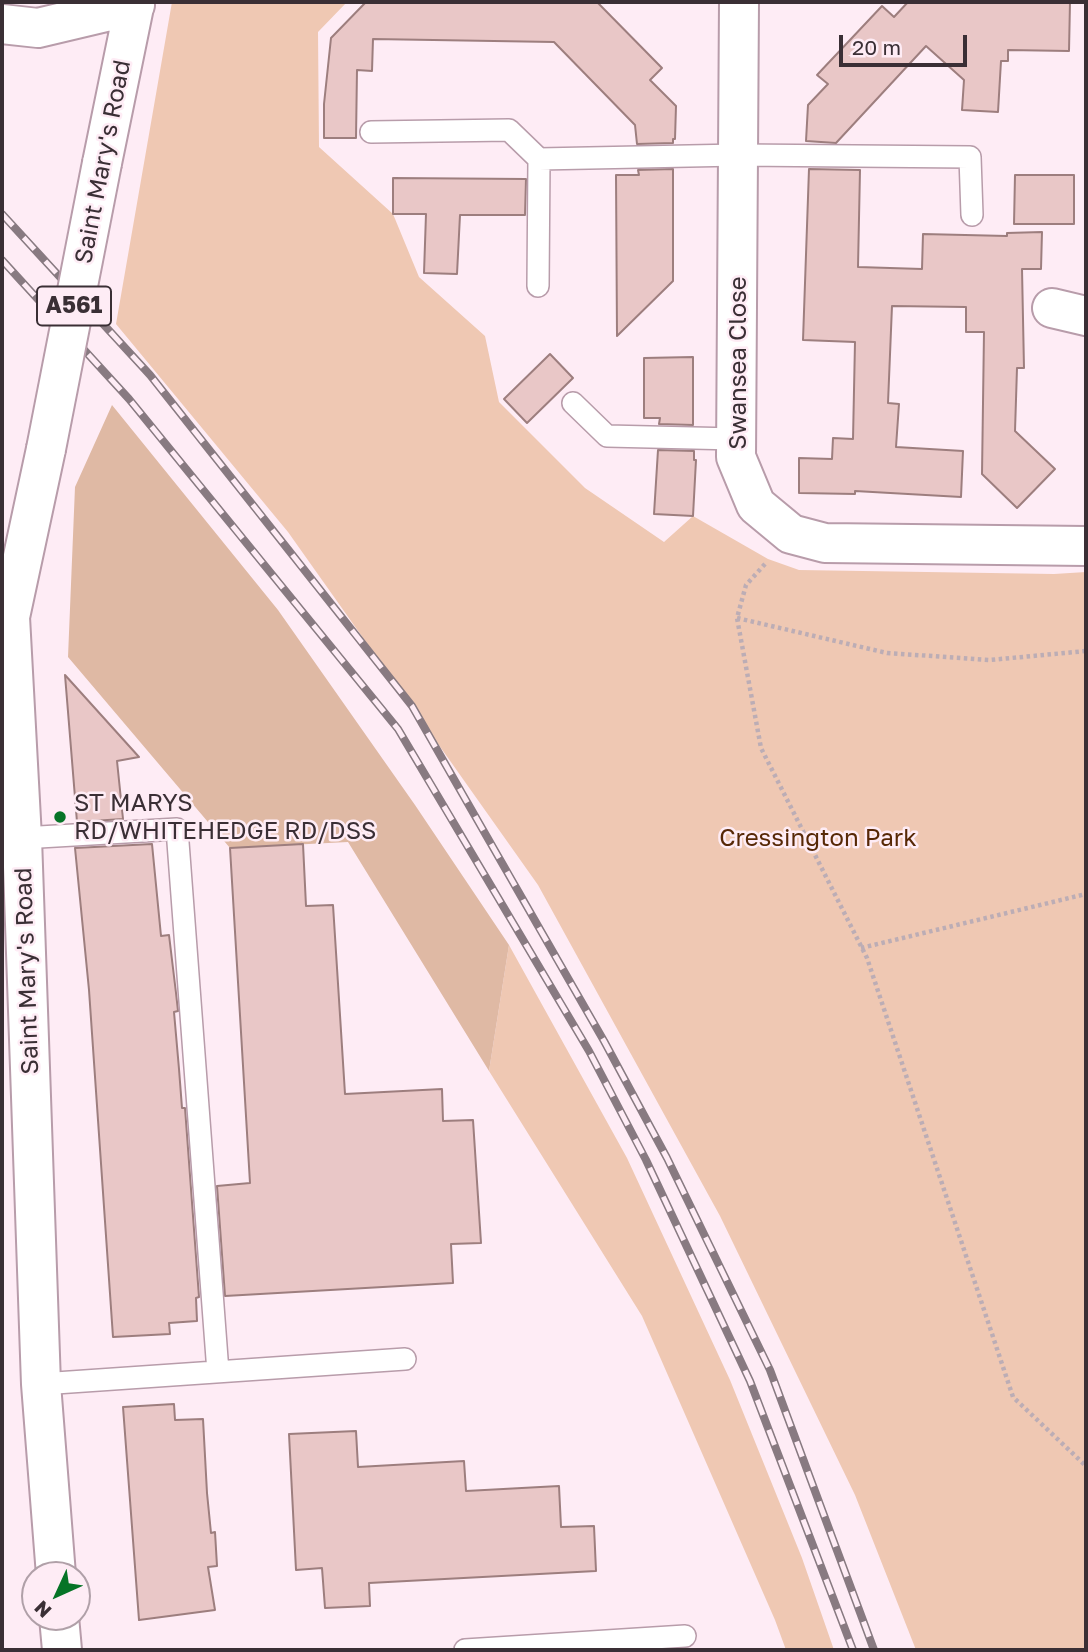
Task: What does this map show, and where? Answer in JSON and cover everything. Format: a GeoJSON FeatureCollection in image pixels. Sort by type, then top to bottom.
{"type":"FeatureCollection","features":[{"type":"Feature","properties":{"kind":"main road","name":"Swansea Close"},"geometry":{"type":"LineString","coordinates":[[739,2],[736,457],[756,505],[791,534],[825,543],[1086,546]]}},
{"type":"Feature","properties":{"kind":"main road"},"geometry":{"type":"LineString","coordinates":[[2,24],[38,28],[135,3]]}},
{"type":"Feature","properties":{"kind":"main road","name":"Saint Mary's Road"},"geometry":{"type":"LineString","coordinates":[[55,1561],[41,1384],[22,838],[10,617],[135,3]]}},
{"type":"Feature","properties":{"kind":"main road"},"geometry":{"type":"LineString","coordinates":[[61,1631],[62,1650]]}},
{"type":"Feature","properties":{"kind":"lane"},"geometry":{"type":"LineString","coordinates":[[371,132],[509,130],[539,159],[738,155],[970,157],[972,215]]}},
{"type":"Feature","properties":{"kind":"lane"},"geometry":{"type":"LineString","coordinates":[[538,286],[539,159]]}},
{"type":"Feature","properties":{"kind":"lane"},"geometry":{"type":"LineString","coordinates":[[573,403],[607,436],[736,439]]}},
{"type":"Feature","properties":{"kind":"lane"},"geometry":{"type":"LineString","coordinates":[[22,838],[177,829],[218,1372]]}},
{"type":"Feature","properties":{"kind":"lane"},"geometry":{"type":"LineString","coordinates":[[41,1384],[405,1359]]}},
{"type":"Feature","properties":{"kind":"lane"},"geometry":{"type":"LineString","coordinates":[[465,1650],[685,1636]]}},
{"type":"Feature","properties":{"kind":"path"},"geometry":{"type":"LineString","coordinates":[[791,534],[746,585],[737,618],[761,748],[867,958],[1013,1397],[1086,1466]]}},
{"type":"Feature","properties":{"kind":"path"},"geometry":{"type":"LineString","coordinates":[[737,618],[887,653],[990,660],[1086,651]]}},
{"type":"Feature","properties":{"kind":"path"},"geometry":{"type":"LineString","coordinates":[[861,948],[1086,894]]}},
{"type":"Feature","properties":{"kind":"green space","name":"Cressington Park"},"geometry":{"type":"Polygon","coordinates":[[[172,2],[347,2],[318,32],[319,147],[393,214],[419,277],[485,336],[499,402],[585,488],[664,542],[693,516],[768,559],[799,570],[1054,574],[1086,572],[1086,1650],[916,1650],[855,1495],[720,1216],[538,885],[288,532],[116,324],[172,2]]]}},
{"type":"Feature","properties":{"kind":"green space"},"geometry":{"type":"Polygon","coordinates":[[[509,945],[627,1158],[730,1380],[802,1558],[834,1650],[786,1650],[642,1316],[489,1071],[509,945]]]}},
{"type":"Feature","properties":{"kind":"shaded area"},"geometry":{"type":"Polygon","coordinates":[[[112,405],[278,610],[509,945],[489,1071],[348,842],[230,848],[68,657],[75,487],[112,405]]]}},
{"type":"Feature","properties":{"kind":"building"},"geometry":{"type":"Polygon","coordinates":[[[366,2],[597,2],[662,68],[650,80],[676,106],[675,139],[673,143],[637,144],[635,125],[554,42],[373,39],[372,71],[357,70],[356,138],[324,138],[324,104],[331,38],[366,2]]]}},
{"type":"Feature","properties":{"kind":"building"},"geometry":{"type":"Polygon","coordinates":[[[908,2],[1070,2],[1069,51],[1008,50],[1008,61],[1001,61],[998,112],[962,110],[964,80],[926,46],[836,143],[806,141],[808,105],[828,84],[817,75],[882,6],[894,17],[908,2]]]}},
{"type":"Feature","properties":{"kind":"building"},"geometry":{"type":"Polygon","coordinates":[[[673,169],[673,281],[617,336],[616,175],[639,175],[638,170],[673,169]]]}},
{"type":"Feature","properties":{"kind":"building"},"geometry":{"type":"Polygon","coordinates":[[[809,169],[860,170],[858,267],[922,269],[923,234],[1007,236],[1007,233],[1042,232],[1041,269],[1022,269],[1024,368],[1017,368],[1015,431],[1055,469],[1017,508],[982,474],[984,332],[966,332],[966,307],[892,306],[888,403],[899,404],[896,447],[963,451],[961,497],[855,491],[855,494],[799,493],[799,458],[832,459],[833,438],[853,439],[855,342],[803,340],[809,169]]]}},
{"type":"Feature","properties":{"kind":"building"},"geometry":{"type":"Polygon","coordinates":[[[1015,175],[1074,175],[1074,224],[1014,224],[1015,175]]]}},
{"type":"Feature","properties":{"kind":"building"},"geometry":{"type":"Polygon","coordinates":[[[393,178],[526,179],[525,215],[460,215],[457,274],[424,273],[426,214],[393,214],[393,178]]]}},
{"type":"Feature","properties":{"kind":"building"},"geometry":{"type":"Polygon","coordinates":[[[550,354],[573,378],[527,423],[504,399],[550,354]]]}},
{"type":"Feature","properties":{"kind":"building"},"geometry":{"type":"Polygon","coordinates":[[[693,357],[693,425],[659,424],[660,418],[644,418],[644,358],[693,357]]]}},
{"type":"Feature","properties":{"kind":"building"},"geometry":{"type":"Polygon","coordinates":[[[658,450],[694,451],[696,460],[693,516],[654,514],[658,450]]]}},
{"type":"Feature","properties":{"kind":"building"},"geometry":{"type":"Polygon","coordinates":[[[65,675],[139,757],[117,761],[123,819],[77,822],[65,675]]]}},
{"type":"Feature","properties":{"kind":"building"},"geometry":{"type":"Polygon","coordinates":[[[152,844],[161,936],[169,935],[178,1011],[174,1012],[182,1108],[185,1108],[199,1297],[196,1298],[197,1321],[169,1323],[170,1334],[113,1337],[89,990],[75,848],[152,844]]]}},
{"type":"Feature","properties":{"kind":"building"},"geometry":{"type":"Polygon","coordinates":[[[303,844],[306,906],[333,905],[345,1094],[442,1089],[443,1121],[473,1120],[481,1243],[451,1244],[453,1283],[225,1296],[217,1186],[250,1183],[230,848],[303,844]]]}},
{"type":"Feature","properties":{"kind":"building"},"geometry":{"type":"Polygon","coordinates":[[[174,1404],[175,1420],[203,1419],[211,1533],[215,1532],[217,1566],[208,1567],[215,1610],[139,1620],[123,1407],[174,1404]]]}},
{"type":"Feature","properties":{"kind":"building"},"geometry":{"type":"Polygon","coordinates":[[[356,1431],[358,1467],[464,1461],[466,1491],[559,1486],[561,1527],[594,1526],[596,1571],[369,1583],[370,1606],[325,1608],[322,1568],[296,1570],[289,1434],[356,1431]]]}},
{"type":"Feature","properties":{"kind":"railway"},"geometry":{"type":"LineString","coordinates":[[2,214],[150,375],[412,706],[604,1041],[667,1158],[770,1370],[874,1650]]}},
{"type":"Feature","properties":{"kind":"railway"},"geometry":{"type":"LineString","coordinates":[[2,260],[129,399],[398,729],[589,1051],[646,1160],[750,1381],[853,1650]]}},
{"type":"Feature","properties":{"kind":"place","name":"ST MARYS RD/WHITEHEDGE RD/DSS"},"geometry":{"type":"Point","coordinates":[60,817]}}]}
